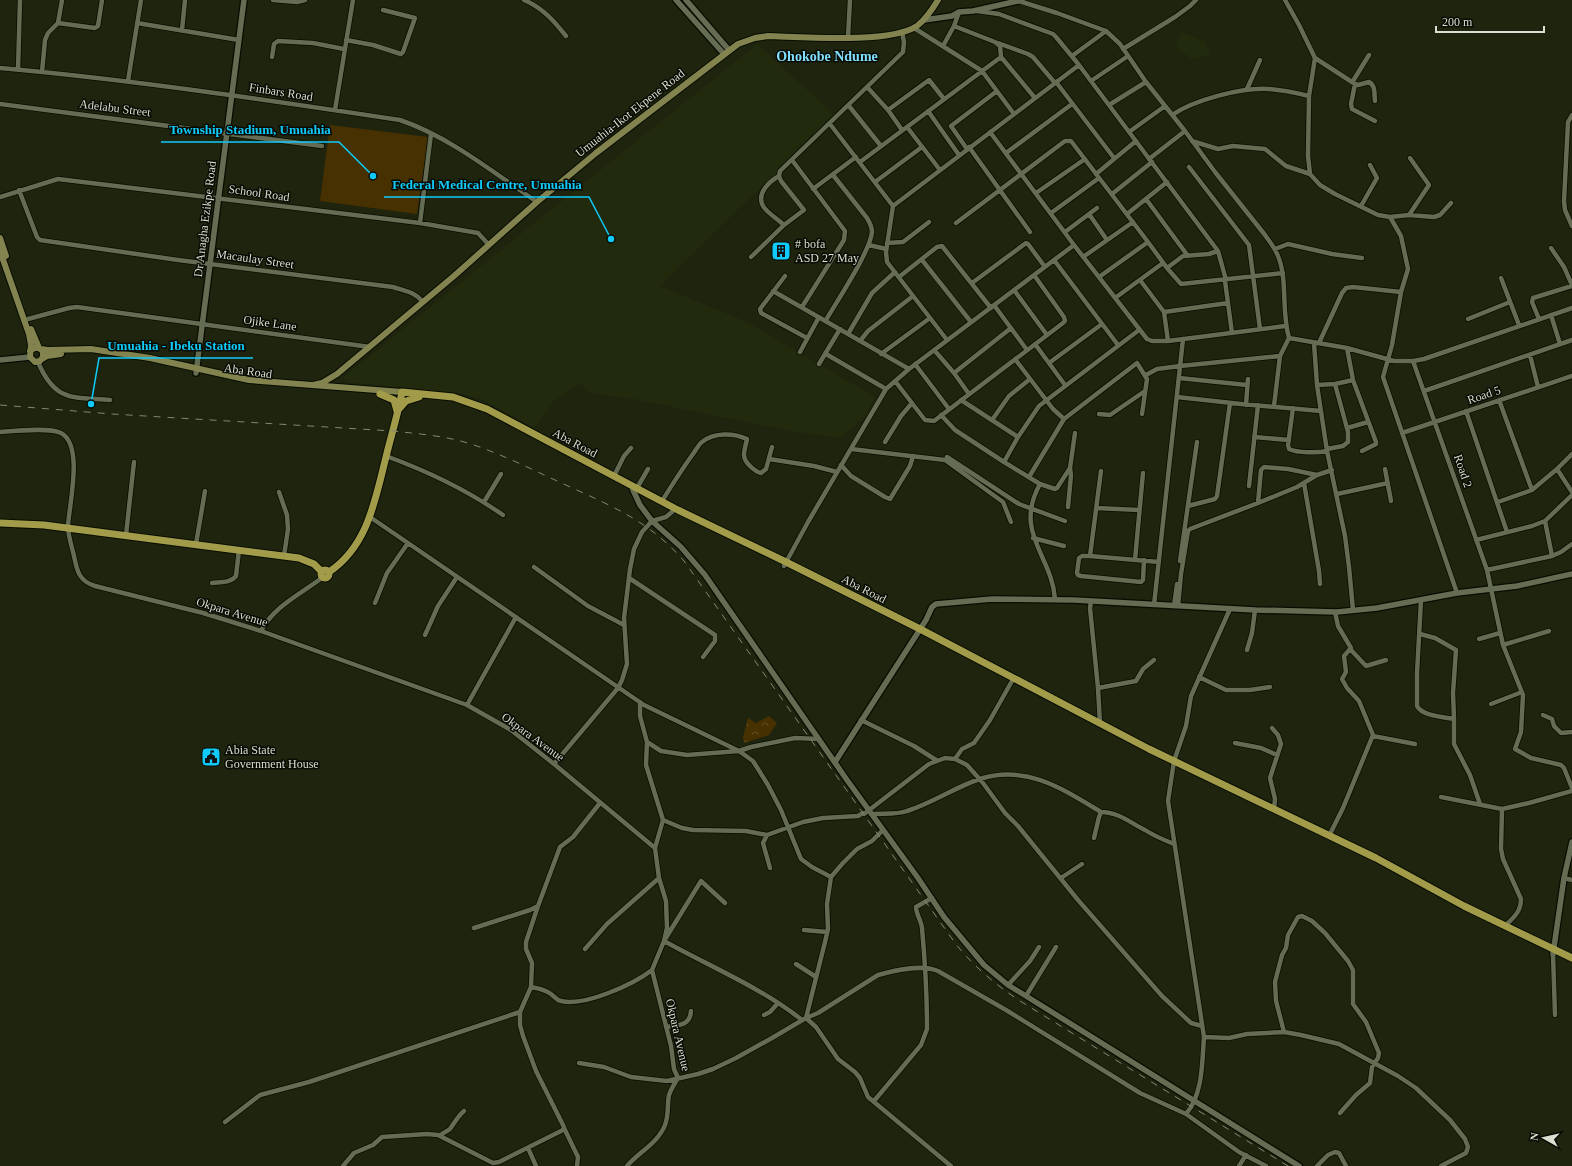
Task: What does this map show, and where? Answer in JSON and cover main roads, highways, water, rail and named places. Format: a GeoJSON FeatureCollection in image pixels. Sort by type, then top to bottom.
{"type":"FeatureCollection","features":[{"type":"Feature","properties":{"kind":"main road","name":"Umuahia-Ikot Ekpene Road"},"geometry":{"type":"LineString","coordinates":[[314,385],[336,376],[537,202],[596,153],[729,50],[746,40],[768,36],[881,37],[902,32],[914,28],[924,20],[932,11],[938,0]]}},
{"type":"Feature","properties":{"kind":"main road"},"geometry":{"type":"LineString","coordinates":[[0,238],[32,334],[44,355],[40,361],[33,361],[30,354],[29,334],[1,254]]}},
{"type":"Feature","properties":{"kind":"main road"},"geometry":{"type":"LineString","coordinates":[[30,354],[34,348],[40,348]]}},
{"type":"Feature","properties":{"kind":"main road","name":"Aba Road"},"geometry":{"type":"LineString","coordinates":[[40,348],[51,350],[77,349],[111,352],[150,358],[249,384],[380,394],[439,395],[465,400],[487,409],[525,431],[635,489],[662,501],[1055,702]]}},
{"type":"Feature","properties":{"kind":"main road","name":"Aba Road"},"geometry":{"type":"LineString","coordinates":[[40,361],[50,355],[91,353],[249,380],[314,385],[328,389],[337,387],[402,394],[464,404],[525,431],[614,476],[673,511],[785,564]]}},
{"type":"Feature","properties":{"kind":"main road"},"geometry":{"type":"LineString","coordinates":[[336,376],[334,384],[337,387]]}},
{"type":"Feature","properties":{"kind":"main road"},"geometry":{"type":"LineString","coordinates":[[328,389],[336,376]]}},
{"type":"Feature","properties":{"kind":"main road"},"geometry":{"type":"LineString","coordinates":[[327,380],[328,389]]}},
{"type":"Feature","properties":{"kind":"main road"},"geometry":{"type":"LineString","coordinates":[[380,394],[394,400],[397,413]]}},
{"type":"Feature","properties":{"kind":"main road"},"geometry":{"type":"LineString","coordinates":[[0,522],[68,528],[284,556],[306,560],[314,564],[324,574],[343,561],[351,552],[358,542],[370,517],[402,394]]}},
{"type":"Feature","properties":{"kind":"main road"},"geometry":{"type":"LineString","coordinates":[[397,413],[406,401],[419,397]]}},
{"type":"Feature","properties":{"kind":"main road","name":"Aba Road"},"geometry":{"type":"LineString","coordinates":[[918,631],[1012,682],[1055,702]]}},
{"type":"Feature","properties":{"kind":"main road"},"geometry":{"type":"LineString","coordinates":[[1055,702],[1174,763],[1421,883],[1462,909],[1572,958]]}},
{"type":"Feature","properties":{"kind":"main road"},"geometry":{"type":"LineString","coordinates":[[1174,763],[1329,836],[1554,951],[1572,963]]}},
{"type":"Feature","properties":{"kind":"railway"},"geometry":{"type":"LineString","coordinates":[[0,405],[112,414],[393,431],[444,437],[474,445],[498,454],[601,501],[630,517],[658,536],[684,561],[955,943],[977,967],[994,982],[1020,1001],[1288,1166]]}},
{"type":"Feature","properties":{"kind":"place","name":"Township Stadium, Umuahia"},"geometry":{"type":"Point","coordinates":[373,176]}},
{"type":"Feature","properties":{"kind":"place","name":"Federal Medical Centre, Umuahia"},"geometry":{"type":"Point","coordinates":[611,239]}},
{"type":"Feature","properties":{"kind":"place","name":"# bofa ASD 27 May"},"geometry":{"type":"Point","coordinates":[781,251]}},
{"type":"Feature","properties":{"kind":"place","name":"Umuahia - Ibeku Station"},"geometry":{"type":"Point","coordinates":[91,404]}},
{"type":"Feature","properties":{"kind":"place","name":"Abia State Government House"},"geometry":{"type":"Point","coordinates":[211,757]}},
{"type":"Feature","properties":{"kind":"district","name":"Ohokobe Ndume"},"geometry":{"type":"Point","coordinates":[827,56]}}]}
